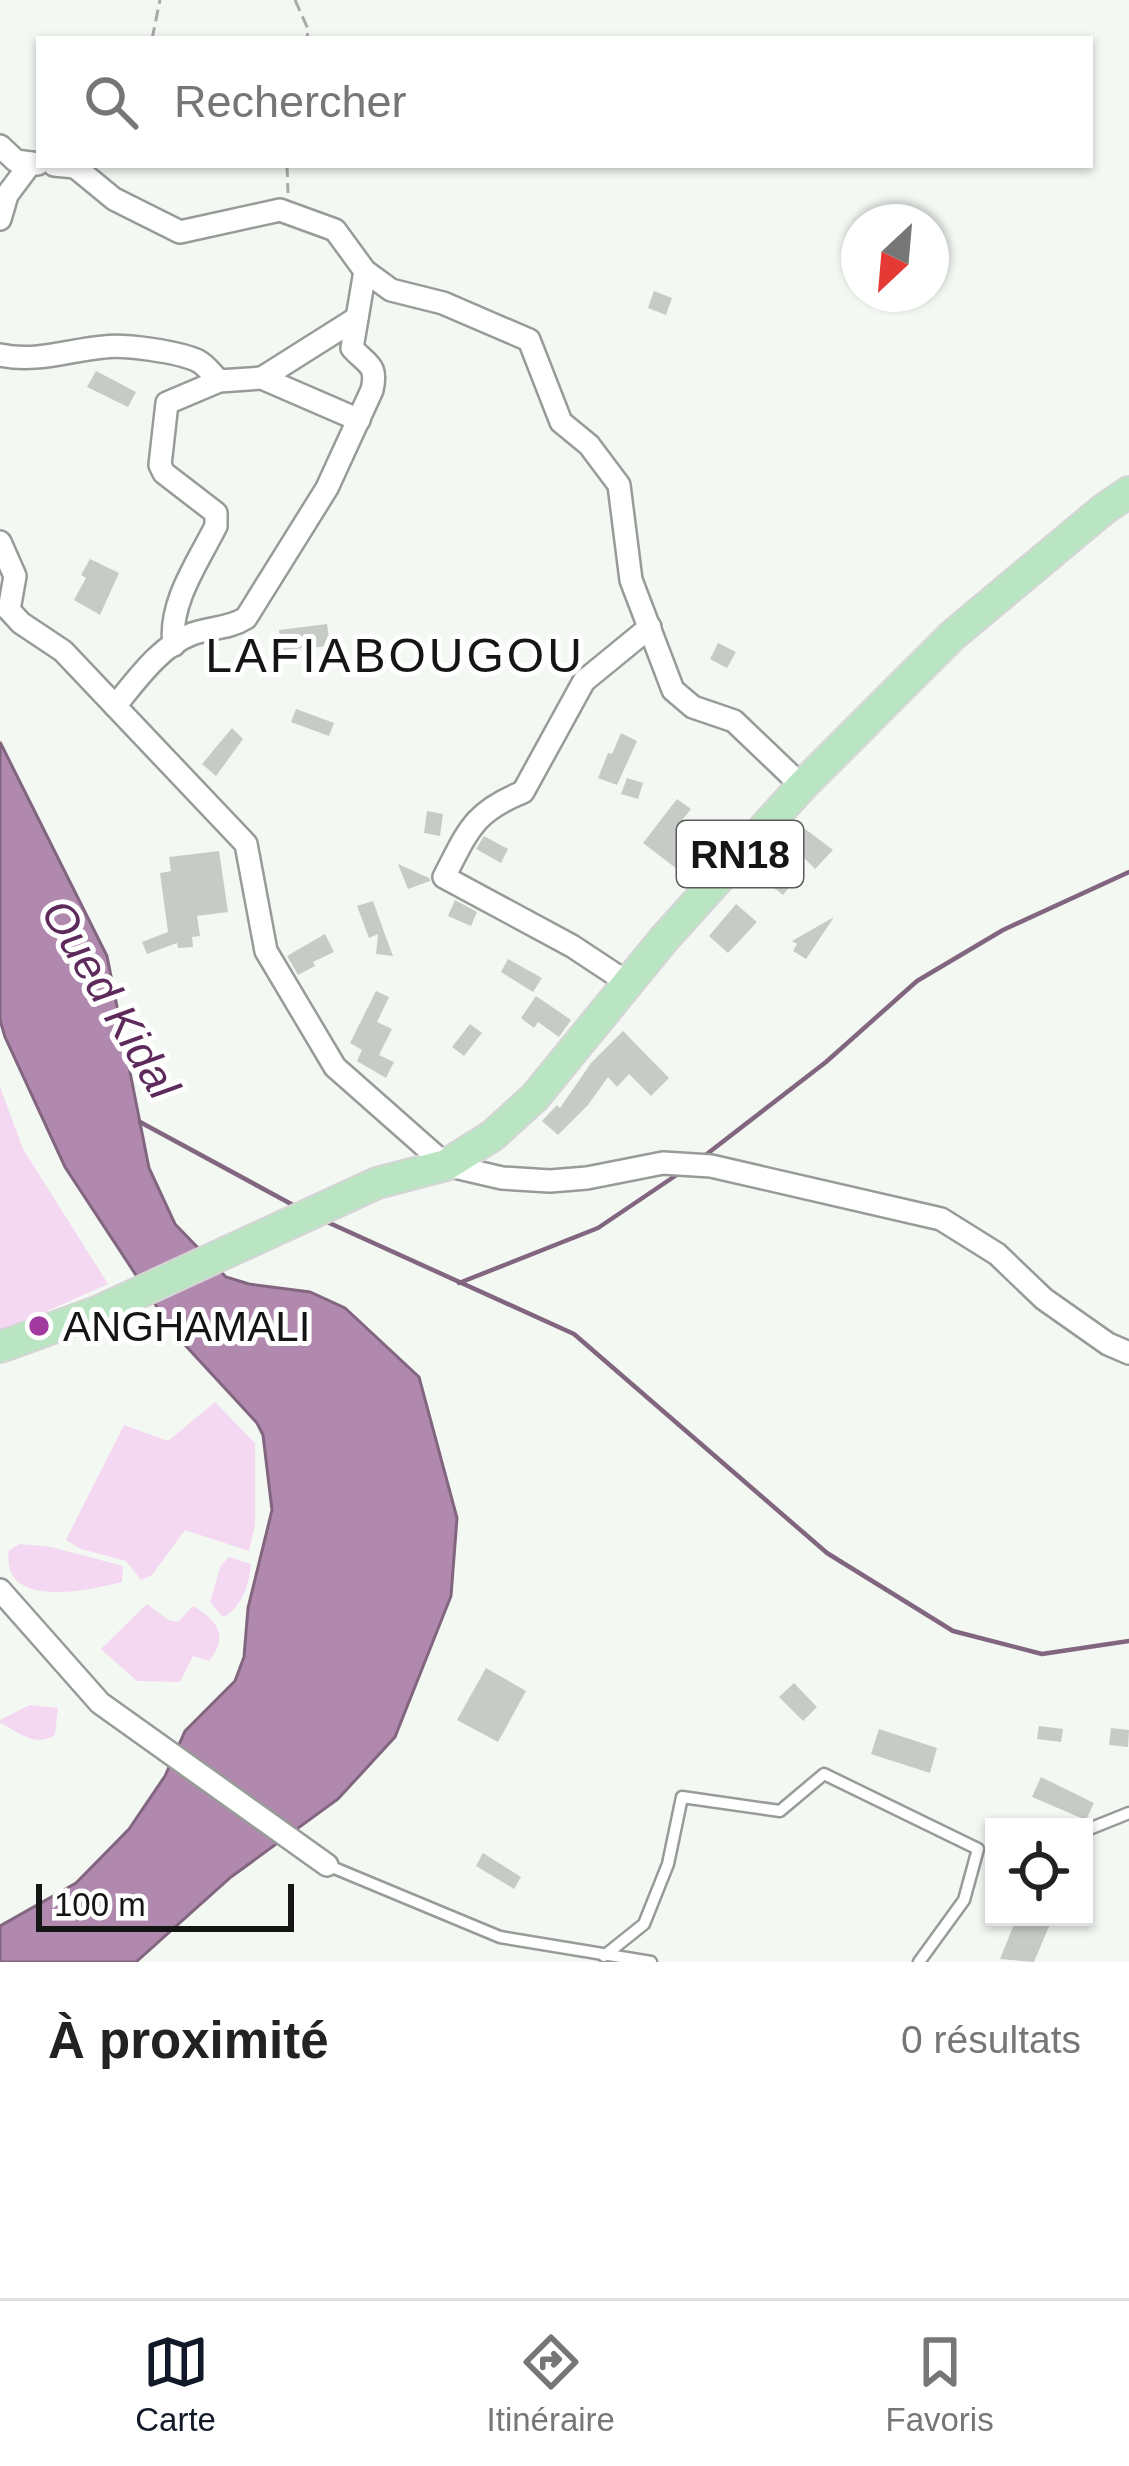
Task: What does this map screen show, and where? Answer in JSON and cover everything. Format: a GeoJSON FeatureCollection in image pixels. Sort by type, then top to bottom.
{"type":"FeatureCollection","features":[{"type":"Feature","properties":{"kind":"main road","name":"RN18"},"geometry":{"type":"LineString","coordinates":[[0,1347],[97,1312],[377,1183],[446,1165],[492,1136],[535,1097],[628,983],[802,786],[953,635],[1129,492]]}},
{"type":"Feature","properties":{"kind":"street"},"geometry":{"type":"LineString","coordinates":[[0,146],[16,160],[36,163]]}},
{"type":"Feature","properties":{"kind":"street"},"geometry":{"type":"LineString","coordinates":[[0,219],[8,195],[37,168]]}},
{"type":"Feature","properties":{"kind":"street"},"geometry":{"type":"LineString","coordinates":[[77,168],[114,199],[180,232],[284,211],[335,230],[365,271],[391,290],[443,303],[529,340],[561,422],[589,445],[619,485],[631,580],[673,690],[693,707],[734,721],[802,786]]}},
{"type":"Feature","properties":{"kind":"street"},"geometry":{"type":"LineString","coordinates":[[116,706],[154,660],[174,645],[189,635],[232,627],[246,618],[327,488],[376,374],[372,363],[352,348],[365,271]]}},
{"type":"Feature","properties":{"kind":"street"},"geometry":{"type":"LineString","coordinates":[[262,378],[357,318]]}},
{"type":"Feature","properties":{"kind":"street"},"geometry":{"type":"LineString","coordinates":[[0,355],[21,359],[104,346],[144,350],[200,361],[219,381]]}},
{"type":"Feature","properties":{"kind":"street"},"geometry":{"type":"LineString","coordinates":[[174,645],[176,608],[216,526],[217,513],[164,473],[160,464],[167,403],[219,381],[262,378],[358,420]]}},
{"type":"Feature","properties":{"kind":"street"},"geometry":{"type":"LineString","coordinates":[[0,542],[15,577],[9,610],[64,651],[246,844],[266,951],[335,1067],[446,1165],[502,1178],[550,1181],[663,1163],[711,1166],[941,1219],[997,1254],[1044,1299],[1108,1344],[1129,1353]]}},
{"type":"Feature","properties":{"kind":"street"},"geometry":{"type":"LineString","coordinates":[[628,983],[572,946],[444,877],[470,829],[490,805],[523,793],[584,681],[650,627]]}},
{"type":"Feature","properties":{"kind":"street"},"geometry":{"type":"LineString","coordinates":[[0,1590],[100,1703],[327,1865]]}},
{"type":"Feature","properties":{"kind":"lane"},"geometry":{"type":"LineString","coordinates":[[604,1956],[644,1924],[668,1864],[682,1796],[780,1811],[824,1774],[985,1849]]}},
{"type":"Feature","properties":{"kind":"lane"},"geometry":{"type":"LineString","coordinates":[[1093,1827],[1129,1813]]}},
{"type":"Feature","properties":{"kind":"lane"},"geometry":{"type":"LineString","coordinates":[[919,1962],[964,1900],[978,1849]]}},
{"type":"Feature","properties":{"kind":"lane"},"geometry":{"type":"LineString","coordinates":[[327,1865],[500,1937],[651,1962]]}},
{"type":"Feature","properties":{"kind":"path"},"geometry":{"type":"LineString","coordinates":[[153,36],[160,0]]}},
{"type":"Feature","properties":{"kind":"path"},"geometry":{"type":"LineString","coordinates":[[296,0],[307,36]]}},
{"type":"Feature","properties":{"kind":"path"},"geometry":{"type":"LineString","coordinates":[[284,211],[287,168]]}},
{"type":"Feature","properties":{"kind":"shaded area"},"geometry":{"type":"Polygon","coordinates":[[[0,1087],[23,1149],[108,1284],[0,1332],[0,1087]]]}},
{"type":"Feature","properties":{"kind":"shaded area"},"geometry":{"type":"Polygon","coordinates":[[[215,1402],[255,1443],[255,1524],[249,1551],[185,1530],[152,1575],[141,1580],[126,1561],[66,1540],[124,1425],[168,1441],[215,1402]]]}},
{"type":"Feature","properties":{"kind":"shaded area"},"geometry":{"type":"Polygon","coordinates":[[[20,1544],[123,1566],[122,1582],[70,1591],[32,1589],[18,1582],[10,1569],[9,1550],[20,1544]]]}},
{"type":"Feature","properties":{"kind":"shaded area"},"geometry":{"type":"Polygon","coordinates":[[[229,1557],[251,1564],[243,1595],[223,1617],[210,1602],[221,1565],[229,1557]]]}},
{"type":"Feature","properties":{"kind":"shaded area"},"geometry":{"type":"Polygon","coordinates":[[[147,1604],[178,1622],[193,1606],[218,1630],[218,1644],[209,1661],[193,1656],[180,1682],[137,1681],[101,1649],[147,1604]]]}},
{"type":"Feature","properties":{"kind":"shaded area"},"geometry":{"type":"Polygon","coordinates":[[[30,1705],[58,1708],[55,1735],[33,1739],[0,1723],[30,1705]]]}},
{"type":"Feature","properties":{"kind":"water","name":"Oued Kidal"},"geometry":{"type":"Polygon","coordinates":[[[0,742],[107,956],[149,1168],[175,1224],[226,1277],[310,1292],[345,1308],[419,1377],[457,1518],[451,1596],[395,1737],[338,1799],[231,1877],[136,1962],[0,1962],[0,1926],[76,1883],[129,1829],[165,1776],[185,1731],[235,1681],[244,1657],[248,1608],[272,1510],[263,1435],[257,1423],[174,1333],[65,1167],[5,1037],[0,1020],[0,742]]]}},
{"type":"Feature","properties":{"kind":"building"},"geometry":{"type":"Polygon","coordinates":[[[654,291],[672,298],[666,315],[648,308],[654,291]]]}},
{"type":"Feature","properties":{"kind":"building"},"geometry":{"type":"Polygon","coordinates":[[[96,371],[136,392],[128,407],[87,387],[96,371]]]}},
{"type":"Feature","properties":{"kind":"building"},"geometry":{"type":"Polygon","coordinates":[[[90,559],[119,573],[100,615],[74,600],[90,559]]]}},
{"type":"Feature","properties":{"kind":"building"},"geometry":{"type":"Polygon","coordinates":[[[327,624],[330,646],[281,650],[279,630],[327,624]]]}},
{"type":"Feature","properties":{"kind":"building"},"geometry":{"type":"Polygon","coordinates":[[[718,643],[736,652],[727,668],[710,659],[718,643]]]}},
{"type":"Feature","properties":{"kind":"building"},"geometry":{"type":"Polygon","coordinates":[[[296,709],[334,723],[329,736],[291,722],[296,709]]]}},
{"type":"Feature","properties":{"kind":"building"},"geometry":{"type":"Polygon","coordinates":[[[232,728],[243,739],[216,776],[202,764],[232,728]]]}},
{"type":"Feature","properties":{"kind":"building"},"geometry":{"type":"Polygon","coordinates":[[[621,733],[637,741],[617,785],[598,778],[621,733]]]}},
{"type":"Feature","properties":{"kind":"building"},"geometry":{"type":"Polygon","coordinates":[[[627,778],[643,783],[638,799],[621,794],[627,778]]]}},
{"type":"Feature","properties":{"kind":"building"},"geometry":{"type":"Polygon","coordinates":[[[677,799],[691,809],[683,819],[707,837],[681,872],[643,843],[677,799]]]}},
{"type":"Feature","properties":{"kind":"building"},"geometry":{"type":"Polygon","coordinates":[[[427,811],[443,814],[440,836],[424,833],[427,811]]]}},
{"type":"Feature","properties":{"kind":"building"},"geometry":{"type":"Polygon","coordinates":[[[796,822],[833,850],[815,869],[783,836],[796,822]]]}},
{"type":"Feature","properties":{"kind":"building"},"geometry":{"type":"Polygon","coordinates":[[[484,836],[508,849],[501,863],[476,849],[484,836]]]}},
{"type":"Feature","properties":{"kind":"building"},"geometry":{"type":"Polygon","coordinates":[[[219,851],[228,912],[197,916],[200,936],[192,937],[193,947],[178,948],[177,943],[147,954],[142,942],[168,932],[160,873],[171,871],[169,857],[219,851]]]}},
{"type":"Feature","properties":{"kind":"building"},"geometry":{"type":"Polygon","coordinates":[[[398,864],[429,878],[430,881],[408,889],[398,864]]]}},
{"type":"Feature","properties":{"kind":"building"},"geometry":{"type":"Polygon","coordinates":[[[769,864],[792,884],[783,895],[759,876],[769,864]]]}},
{"type":"Feature","properties":{"kind":"building"},"geometry":{"type":"Polygon","coordinates":[[[455,900],[477,912],[471,926],[448,916],[455,900]]]}},
{"type":"Feature","properties":{"kind":"building"},"geometry":{"type":"Polygon","coordinates":[[[373,901],[393,956],[376,954],[378,934],[369,938],[357,906],[373,901]]]}},
{"type":"Feature","properties":{"kind":"building"},"geometry":{"type":"Polygon","coordinates":[[[736,904],[757,922],[728,953],[709,936],[736,904]]]}},
{"type":"Feature","properties":{"kind":"building"},"geometry":{"type":"Polygon","coordinates":[[[834,917],[806,959],[793,951],[797,944],[792,941],[834,917]]]}},
{"type":"Feature","properties":{"kind":"building"},"geometry":{"type":"Polygon","coordinates":[[[325,934],[334,952],[298,975],[287,956],[325,934]]]}},
{"type":"Feature","properties":{"kind":"building"},"geometry":{"type":"Polygon","coordinates":[[[508,959],[542,978],[533,992],[501,972],[508,959]]]}},
{"type":"Feature","properties":{"kind":"building"},"geometry":{"type":"Polygon","coordinates":[[[376,991],[389,997],[377,1022],[392,1029],[379,1055],[394,1062],[386,1078],[357,1061],[362,1050],[350,1043],[376,991]]]}},
{"type":"Feature","properties":{"kind":"building"},"geometry":{"type":"Polygon","coordinates":[[[536,996],[571,1020],[559,1037],[538,1022],[534,1028],[521,1018],[536,996]]]}},
{"type":"Feature","properties":{"kind":"building"},"geometry":{"type":"Polygon","coordinates":[[[470,1024],[482,1033],[464,1056],[452,1047],[470,1024]]]}},
{"type":"Feature","properties":{"kind":"building"},"geometry":{"type":"Polygon","coordinates":[[[623,1031],[669,1078],[651,1096],[629,1074],[617,1087],[608,1077],[558,1135],[542,1121],[557,1105],[560,1108],[591,1063],[623,1031]]]}},
{"type":"Feature","properties":{"kind":"building"},"geometry":{"type":"Polygon","coordinates":[[[486,1668],[526,1691],[498,1742],[457,1720],[486,1668]]]}},
{"type":"Feature","properties":{"kind":"building"},"geometry":{"type":"Polygon","coordinates":[[[794,1683],[817,1707],[803,1721],[779,1697],[794,1683]]]}},
{"type":"Feature","properties":{"kind":"building"},"geometry":{"type":"Polygon","coordinates":[[[1039,1726],[1063,1729],[1061,1742],[1037,1739],[1039,1726]]]}},
{"type":"Feature","properties":{"kind":"building"},"geometry":{"type":"Polygon","coordinates":[[[1111,1728],[1129,1730],[1128,1747],[1109,1745],[1111,1728]]]}},
{"type":"Feature","properties":{"kind":"building"},"geometry":{"type":"Polygon","coordinates":[[[879,1729],[937,1748],[930,1773],[871,1754],[879,1729]]]}},
{"type":"Feature","properties":{"kind":"building"},"geometry":{"type":"Polygon","coordinates":[[[1041,1777],[1094,1803],[1087,1818],[1081,1818],[1032,1797],[1041,1777]]]}},
{"type":"Feature","properties":{"kind":"building"},"geometry":{"type":"Polygon","coordinates":[[[483,1853],[521,1877],[514,1889],[476,1866],[483,1853]]]}},
{"type":"Feature","properties":{"kind":"building"},"geometry":{"type":"Polygon","coordinates":[[[1013,1926],[1049,1926],[1034,1962],[1000,1959],[1013,1926]]]}},
{"type":"Feature","properties":{"kind":"waterway"},"geometry":{"type":"LineString","coordinates":[[703,1157],[826,1062],[917,981],[1003,930],[1129,872]]}},
{"type":"Feature","properties":{"kind":"waterway","name":"Oued Kidal"},"geometry":{"type":"LineString","coordinates":[[140,1122],[293,1205]]}},
{"type":"Feature","properties":{"kind":"waterway"},"geometry":{"type":"LineString","coordinates":[[459,1283],[598,1228],[678,1174]]}},
{"type":"Feature","properties":{"kind":"waterway"},"geometry":{"type":"LineString","coordinates":[[325,1221],[574,1334],[827,1553],[953,1631],[1042,1654],[1129,1641]]}},
{"type":"Feature","properties":{"kind":"place","name":"ANGHAMALI"},"geometry":{"type":"Point","coordinates":[39,1326]}},
{"type":"Feature","properties":{"kind":"district","name":"LAFIABOUGOU"},"geometry":{"type":"Point","coordinates":[395,655]}}]}
